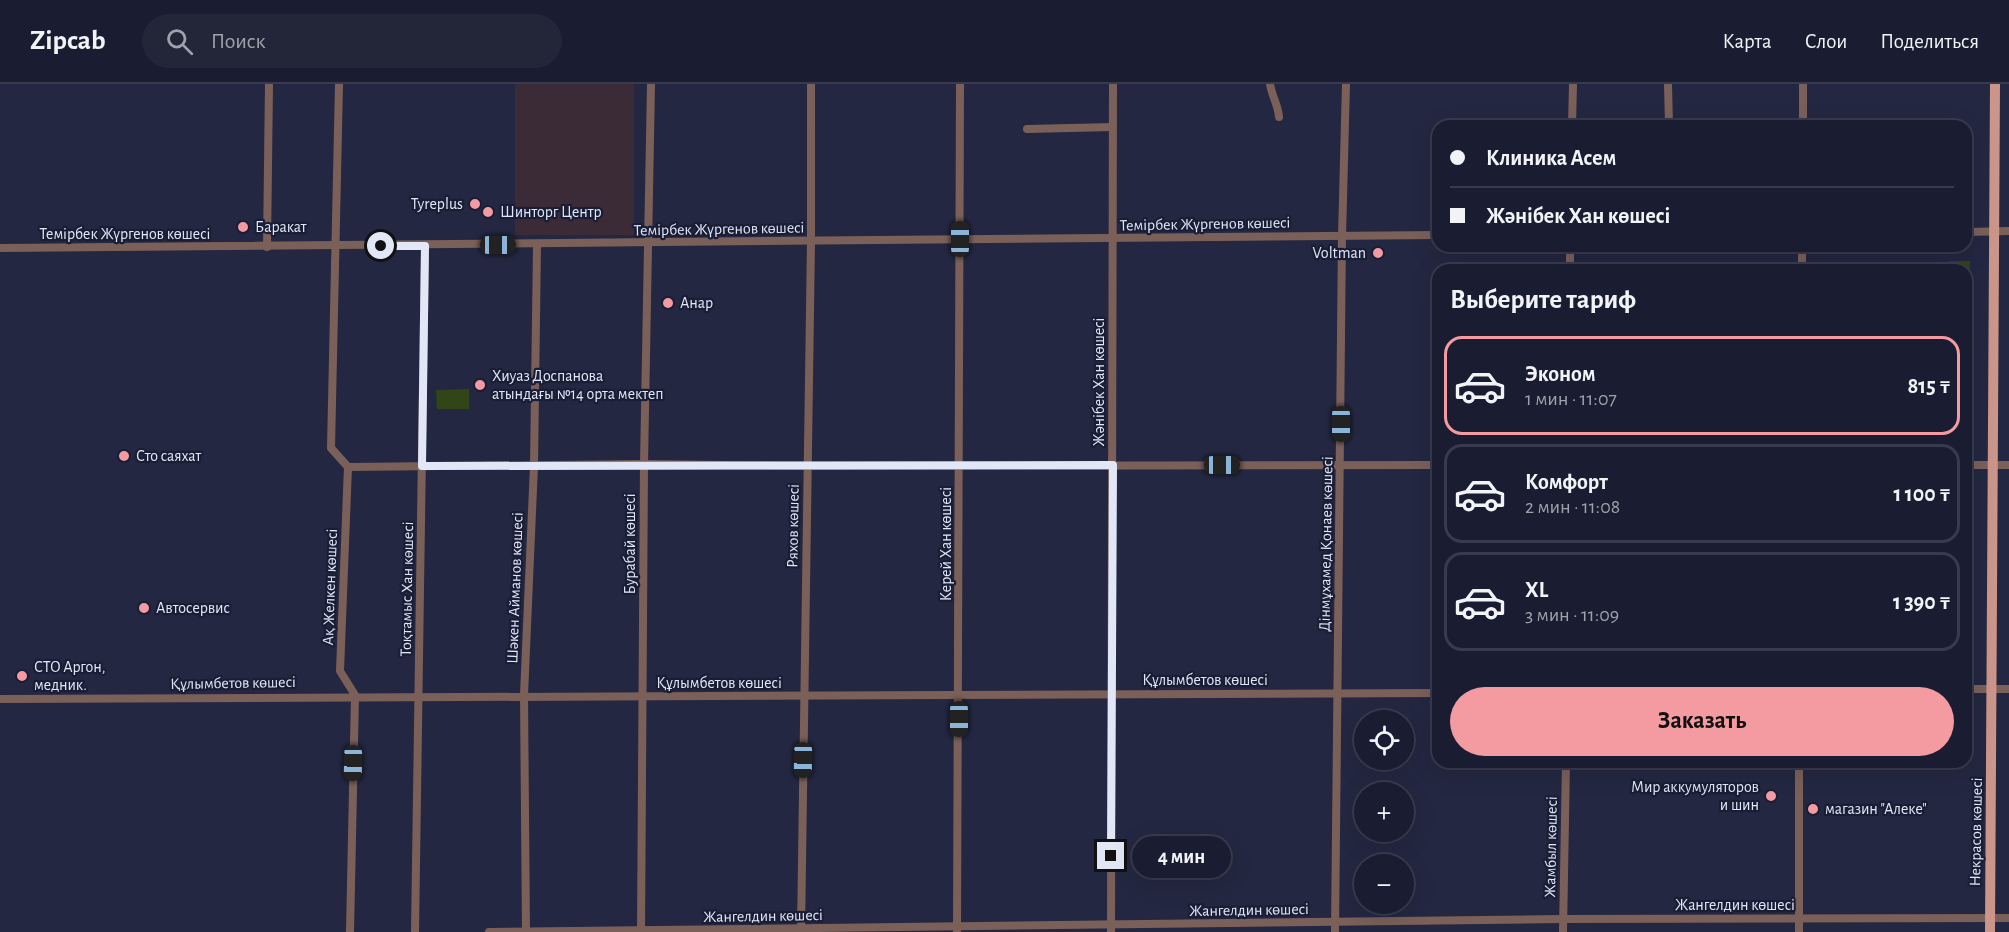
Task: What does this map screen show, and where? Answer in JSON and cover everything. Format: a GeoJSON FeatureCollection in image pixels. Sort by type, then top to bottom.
{"type":"FeatureCollection","features":[{"type":"Feature","properties":{"kind":"main road","name":"Некрасов көшесі"},"geometry":{"type":"LineString","coordinates":[[1990,932],[1995,465],[1995,84]]}},
{"type":"Feature","properties":{"kind":"street"},"geometry":{"type":"LineString","coordinates":[[267,247],[269,84]]}},
{"type":"Feature","properties":{"kind":"street"},"geometry":{"type":"LineString","coordinates":[[339,84],[331,448],[348,467],[644,464],[808,466],[1432,465]]}},
{"type":"Feature","properties":{"kind":"street","name":"Бурабай көшесі"},"geometry":{"type":"LineString","coordinates":[[641,932],[644,464],[651,84]]}},
{"type":"Feature","properties":{"kind":"street","name":"Ряхов көшесі"},"geometry":{"type":"LineString","coordinates":[[801,930],[811,241],[811,84]]}},
{"type":"Feature","properties":{"kind":"street","name":"Керей Хан көшесі"},"geometry":{"type":"LineString","coordinates":[[957,929],[960,84]]}},
{"type":"Feature","properties":{"kind":"street","name":"Жәнібек Хан көшесі"},"geometry":{"type":"LineString","coordinates":[[1111,928],[1113,84]]}},
{"type":"Feature","properties":{"kind":"street"},"geometry":{"type":"LineString","coordinates":[[1270,84],[1271,94],[1278,105],[1279,117]]}},
{"type":"Feature","properties":{"kind":"street","name":"Дінмұхамед Қонаев көшесі"},"geometry":{"type":"LineString","coordinates":[[1335,932],[1342,236],[1346,84]]}},
{"type":"Feature","properties":{"kind":"street"},"geometry":{"type":"LineString","coordinates":[[1572,120],[1573,84]]}},
{"type":"Feature","properties":{"kind":"street"},"geometry":{"type":"LineString","coordinates":[[1668,84],[1668,120]]}},
{"type":"Feature","properties":{"kind":"street"},"geometry":{"type":"LineString","coordinates":[[1803,84],[1803,120]]}},
{"type":"Feature","properties":{"kind":"street"},"geometry":{"type":"LineString","coordinates":[[1027,129],[1113,127]]}},
{"type":"Feature","properties":{"kind":"street"},"geometry":{"type":"LineString","coordinates":[[1972,232],[2009,231]]}},
{"type":"Feature","properties":{"kind":"street","name":"Темірбек Жүргенов көшесі"},"geometry":{"type":"LineString","coordinates":[[0,248],[537,245],[1432,235]]}},
{"type":"Feature","properties":{"kind":"street","name":"Шәкен Айманов көшесі"},"geometry":{"type":"LineString","coordinates":[[526,931],[524,695],[534,466],[537,245]]}},
{"type":"Feature","properties":{"kind":"street","name":"Тоқтамыс Хан көшесі"},"geometry":{"type":"LineString","coordinates":[[415,932],[425,246]]}},
{"type":"Feature","properties":{"kind":"street"},"geometry":{"type":"LineString","coordinates":[[1972,465],[2009,465]]}},
{"type":"Feature","properties":{"kind":"street","name":"Ақ Желкен көшесі"},"geometry":{"type":"LineString","coordinates":[[348,467],[340,671],[355,696]]}},
{"type":"Feature","properties":{"kind":"street"},"geometry":{"type":"LineString","coordinates":[[1972,689],[2009,689]]}},
{"type":"Feature","properties":{"kind":"street","name":"Құлымбетов көшесі"},"geometry":{"type":"LineString","coordinates":[[0,699],[524,695],[804,697],[1432,693]]}},
{"type":"Feature","properties":{"kind":"street"},"geometry":{"type":"LineString","coordinates":[[350,932],[355,696]]}},
{"type":"Feature","properties":{"kind":"street","name":"Жамбыл көшесі"},"geometry":{"type":"LineString","coordinates":[[1563,932],[1566,768]]}},
{"type":"Feature","properties":{"kind":"street"},"geometry":{"type":"LineString","coordinates":[[1798,768],[1799,932]]}},
{"type":"Feature","properties":{"kind":"street","name":"Жангелдин көшесі"},"geometry":{"type":"LineString","coordinates":[[489,932],[1111,928],[1563,919],[2009,918]]}},
{"type":"Feature","properties":{"kind":"shaded area"},"geometry":{"type":"Polygon","coordinates":[[[515,84],[634,84],[634,235],[515,235],[515,84]]]}},
{"type":"Feature","properties":{"kind":"green space"},"geometry":{"type":"Polygon","coordinates":[[[1949,261],[1970,261],[1970,264],[1949,264],[1949,261]]]}},
{"type":"Feature","properties":{"kind":"green space"},"geometry":{"type":"Polygon","coordinates":[[[469,389],[469,409],[437,409],[436,390],[469,389]]]}},
{"type":"Feature","properties":{"kind":"place","name":"Tyreplus"},"geometry":{"type":"Point","coordinates":[475,204]}},
{"type":"Feature","properties":{"kind":"place","name":"Шинторг Центр"},"geometry":{"type":"Point","coordinates":[488,212]}},
{"type":"Feature","properties":{"kind":"place","name":"Баракат"},"geometry":{"type":"Point","coordinates":[243,227]}},
{"type":"Feature","properties":{"kind":"place","name":"Voltman"},"geometry":{"type":"Point","coordinates":[1378,253]}},
{"type":"Feature","properties":{"kind":"place","name":"Анар"},"geometry":{"type":"Point","coordinates":[668,303]}},
{"type":"Feature","properties":{"kind":"place","name":"Хиуаз Доспанова атындағы №14 орта мектеп"},"geometry":{"type":"Point","coordinates":[480,385]}},
{"type":"Feature","properties":{"kind":"place","name":"Сто саяхат"},"geometry":{"type":"Point","coordinates":[124,456]}},
{"type":"Feature","properties":{"kind":"place","name":"Автосервис"},"geometry":{"type":"Point","coordinates":[144,608]}},
{"type":"Feature","properties":{"kind":"place","name":"СТО Аргон, медник."},"geometry":{"type":"Point","coordinates":[22,676]}},
{"type":"Feature","properties":{"kind":"place","name":"Мир аккумуляторов и шин"},"geometry":{"type":"Point","coordinates":[1771,796]}},
{"type":"Feature","properties":{"kind":"place","name":"магазин \"Алеке\""},"geometry":{"type":"Point","coordinates":[1813,809]}},
{"type":"Feature","properties":{"kind":"route"},"geometry":{"type":"LineString","coordinates":[[381,246],[425,246],[422,466],[1113,465],[1111,856]]}}]}
